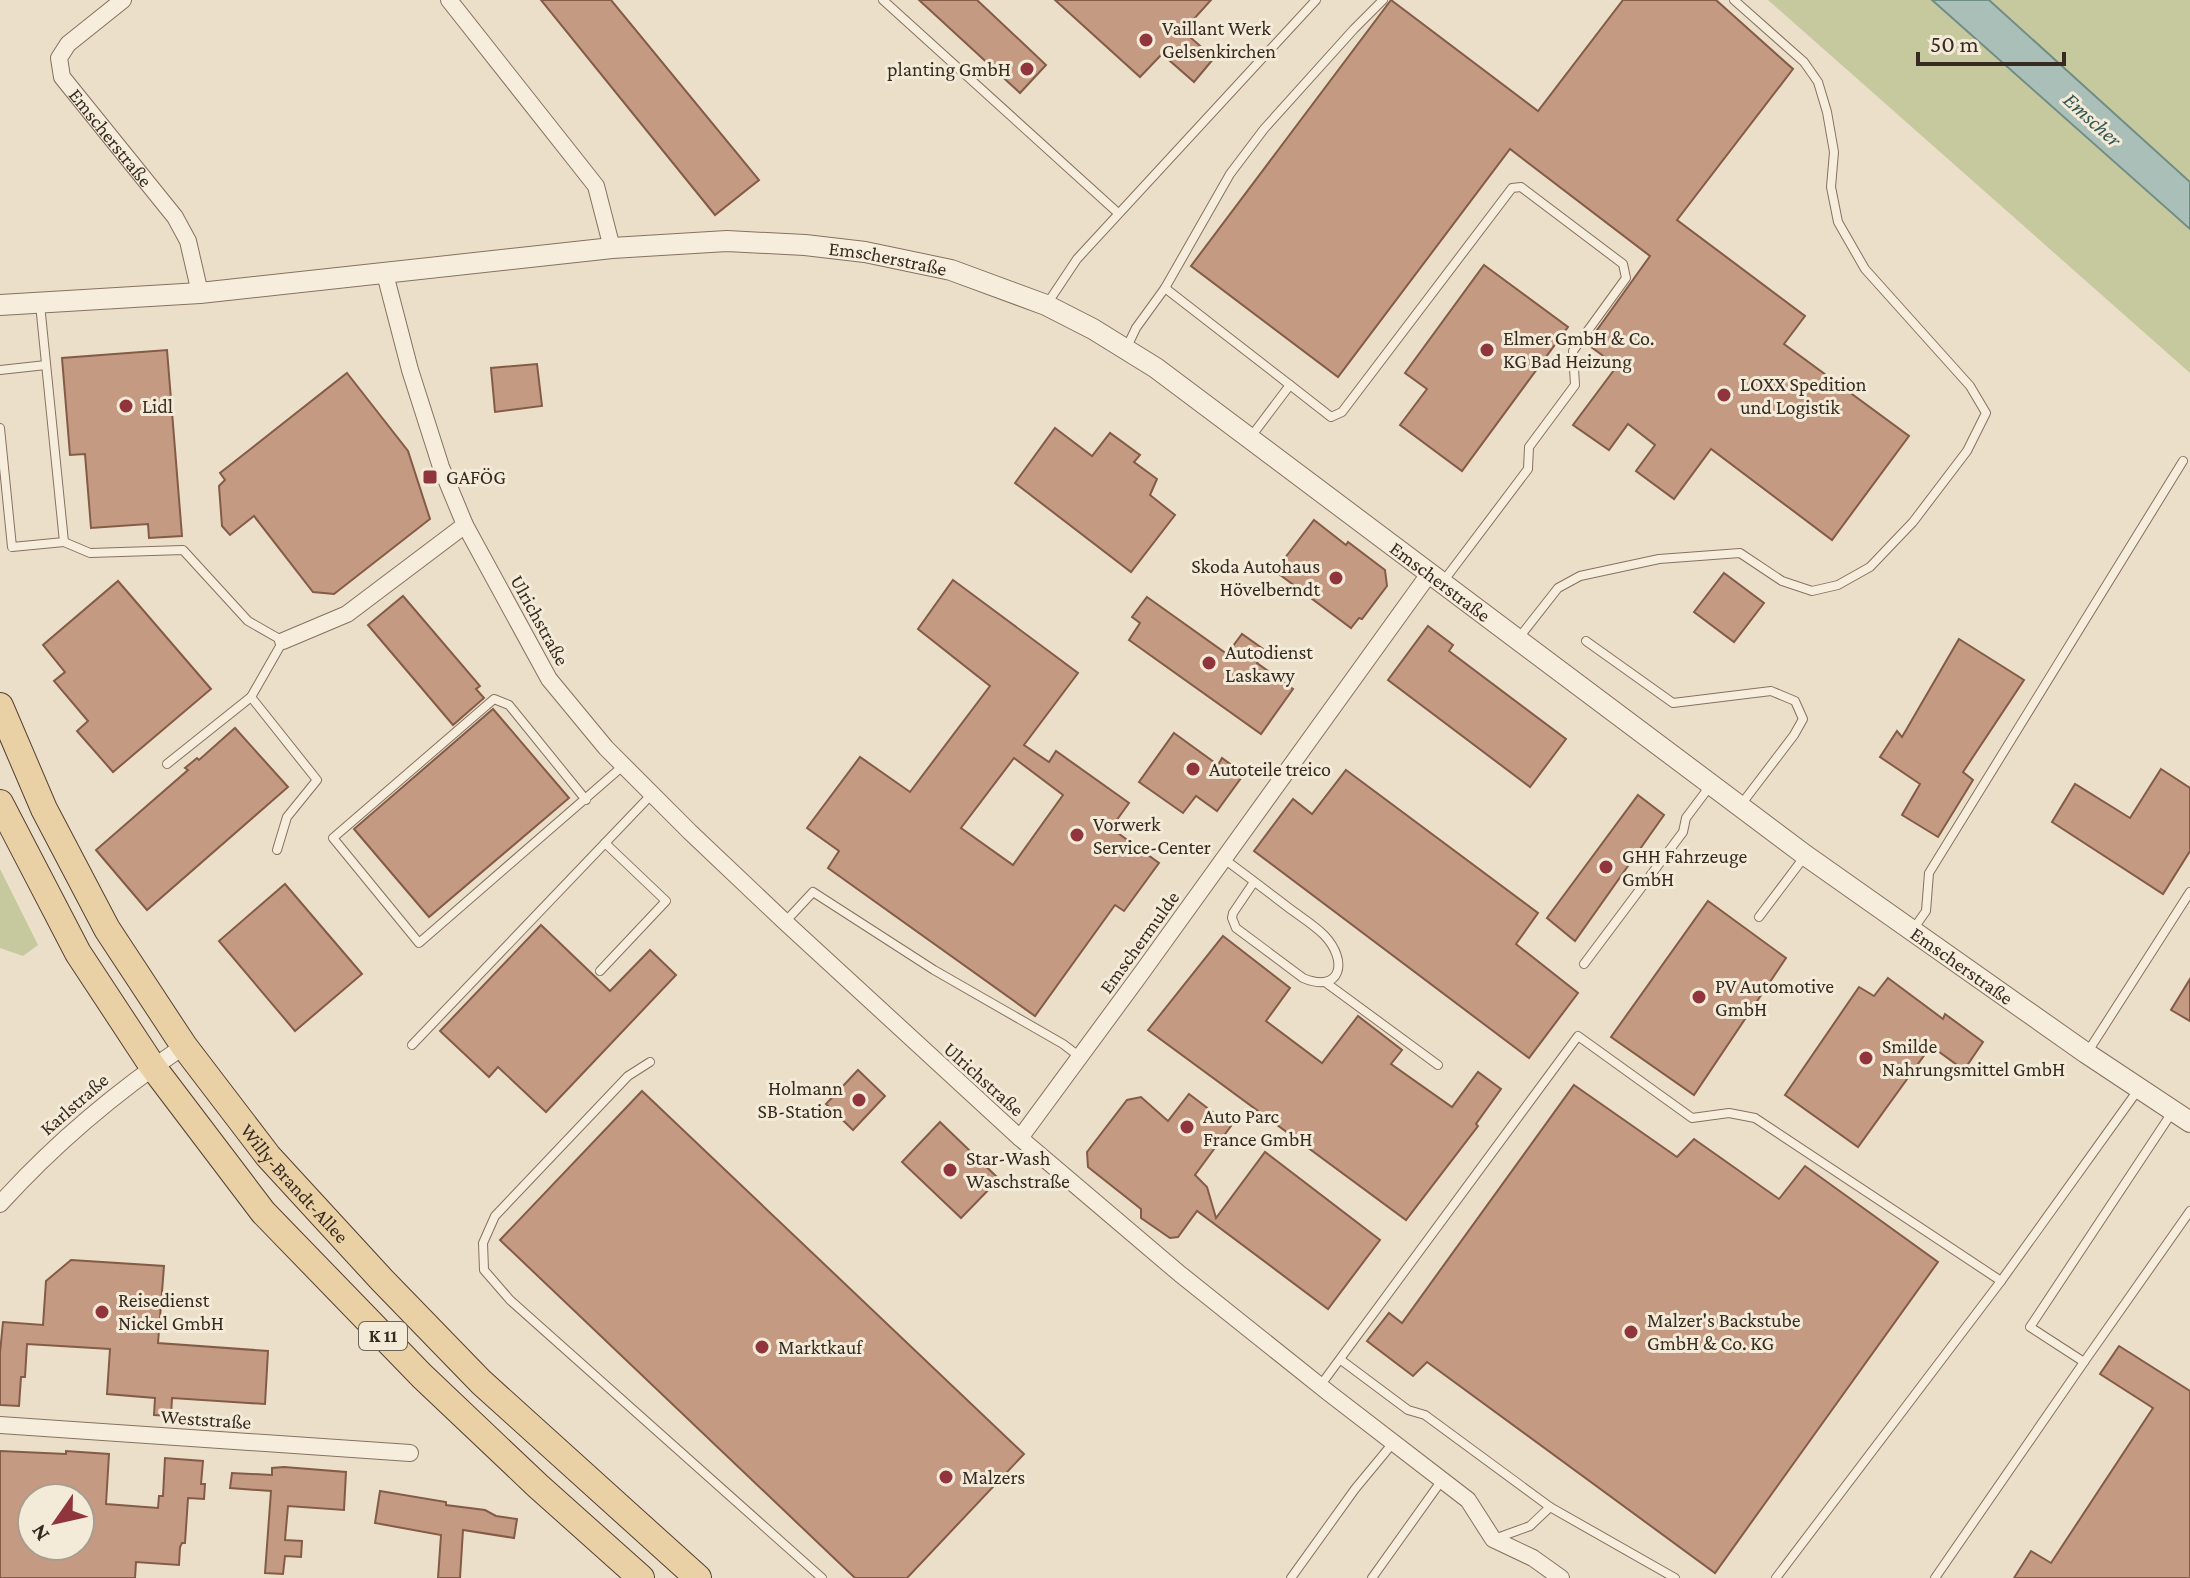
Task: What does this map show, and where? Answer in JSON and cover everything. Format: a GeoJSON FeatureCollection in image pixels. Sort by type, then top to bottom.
{"type":"FeatureCollection","features":[{"type":"Feature","properties":{"kind":"main road","name":"Willy-Brandt-Allee"},"geometry":{"type":"LineString","coordinates":[[0,706],[44,809],[107,929],[184,1046],[268,1156],[481,1382],[698,1578]]}},
{"type":"Feature","properties":{"kind":"main road","name":"Willy-Brandt-Allee"},"geometry":{"type":"LineString","coordinates":[[0,803],[78,953],[153,1067],[263,1212],[422,1376],[641,1578]]}},
{"type":"Feature","properties":{"kind":"street","name":"Emscherstraße"},"geometry":{"type":"LineString","coordinates":[[123,0],[68,44],[59,58],[62,77],[175,217],[188,241],[200,293]]}},
{"type":"Feature","properties":{"kind":"street"},"geometry":{"type":"LineString","coordinates":[[449,0],[596,186],[612,248]]}},
{"type":"Feature","properties":{"kind":"street","name":"Emscherstraße"},"geometry":{"type":"LineString","coordinates":[[0,305],[200,293],[612,248],[727,241],[865,252],[951,270],[1046,305],[1093,329],[1156,368],[1739,807],[2086,1053],[2182,1116]]}},
{"type":"Feature","properties":{"kind":"street","name":"Ulrichstraße"},"geometry":{"type":"LineString","coordinates":[[385,274],[410,370],[441,467],[465,525],[549,679],[606,748],[785,922],[1020,1138],[1180,1274],[1468,1500],[1493,1539]]}},
{"type":"Feature","properties":{"kind":"street"},"geometry":{"type":"LineString","coordinates":[[283,641],[347,614],[465,525]]}},
{"type":"Feature","properties":{"kind":"street","name":"Emschermulde"},"geometry":{"type":"LineString","coordinates":[[1020,1138],[1223,859],[1436,579]]}},
{"type":"Feature","properties":{"kind":"street","name":"Karlstraße"},"geometry":{"type":"LineString","coordinates":[[0,1204],[32,1169],[119,1091],[184,1046]]}},
{"type":"Feature","properties":{"kind":"street","name":"Weststraße"},"geometry":{"type":"LineString","coordinates":[[0,1425],[410,1453]]}},
{"type":"Feature","properties":{"kind":"street"},"geometry":{"type":"LineString","coordinates":[[1493,1539],[1533,1558],[1561,1578]]}},
{"type":"Feature","properties":{"kind":"lane"},"geometry":{"type":"LineString","coordinates":[[883,0],[1118,213]]}},
{"type":"Feature","properties":{"kind":"lane"},"geometry":{"type":"LineString","coordinates":[[1046,305],[1077,259],[1316,0]]}},
{"type":"Feature","properties":{"kind":"lane"},"geometry":{"type":"LineString","coordinates":[[1126,349],[1238,163],[1264,129],[1383,0]]}},
{"type":"Feature","properties":{"kind":"lane"},"geometry":{"type":"LineString","coordinates":[[1518,640],[1558,588],[1580,576],[1659,559],[1740,553],[1782,581],[1812,591],[1838,585],[1870,567],[1913,522],[1967,451],[1986,413],[1970,386],[1865,269],[1838,222],[1831,187],[1834,152],[1818,82],[1804,62],[1734,0]]}},
{"type":"Feature","properties":{"kind":"lane"},"geometry":{"type":"LineString","coordinates":[[1165,288],[1331,417],[1342,412],[1512,188],[1521,187],[1623,264],[1626,278],[1573,351],[1575,385],[1529,447],[1528,469],[1436,579]]}},
{"type":"Feature","properties":{"kind":"lane"},"geometry":{"type":"LineString","coordinates":[[40,303],[64,542]]}},
{"type":"Feature","properties":{"kind":"lane"},"geometry":{"type":"LineString","coordinates":[[0,370],[46,365]]}},
{"type":"Feature","properties":{"kind":"lane"},"geometry":{"type":"LineString","coordinates":[[1250,438],[1290,385]]}},
{"type":"Feature","properties":{"kind":"lane"},"geometry":{"type":"LineString","coordinates":[[0,428],[12,547],[64,542],[90,553],[183,550],[248,621],[283,641],[251,697],[167,764]]}},
{"type":"Feature","properties":{"kind":"lane"},"geometry":{"type":"LineString","coordinates":[[1912,931],[1926,911],[1929,873],[2183,461]]}},
{"type":"Feature","properties":{"kind":"lane"},"geometry":{"type":"LineString","coordinates":[[1586,641],[1673,703],[1771,691],[1795,701],[1803,719],[1739,807]]}},
{"type":"Feature","properties":{"kind":"lane"},"geometry":{"type":"LineString","coordinates":[[251,697],[317,780],[287,817],[277,850]]}},
{"type":"Feature","properties":{"kind":"lane"},"geometry":{"type":"LineString","coordinates":[[586,800],[509,705],[494,699],[333,838],[419,943],[586,800],[624,765]]}},
{"type":"Feature","properties":{"kind":"lane"},"geometry":{"type":"LineString","coordinates":[[1584,964],[1683,832],[1686,818],[1711,785]]}},
{"type":"Feature","properties":{"kind":"lane"},"geometry":{"type":"LineString","coordinates":[[412,1045],[652,793]]}},
{"type":"Feature","properties":{"kind":"lane"},"geometry":{"type":"LineString","coordinates":[[600,971],[666,901],[605,843]]}},
{"type":"Feature","properties":{"kind":"lane"},"geometry":{"type":"LineString","coordinates":[[1759,917],[1805,855]]}},
{"type":"Feature","properties":{"kind":"lane"},"geometry":{"type":"LineString","coordinates":[[1223,859],[1323,933],[1336,948],[1339,957],[1339,969],[1332,978],[1315,983],[1303,978],[1236,928],[1233,913],[1254,882]]}},
{"type":"Feature","properties":{"kind":"lane"},"geometry":{"type":"LineString","coordinates":[[785,922],[813,892],[934,970],[1063,1044],[1080,1057]]}},
{"type":"Feature","properties":{"kind":"lane"},"geometry":{"type":"LineString","coordinates":[[2086,1053],[2190,892]]}},
{"type":"Feature","properties":{"kind":"lane"},"geometry":{"type":"LineString","coordinates":[[1325,982],[1438,1065]]}},
{"type":"Feature","properties":{"kind":"lane"},"geometry":{"type":"LineString","coordinates":[[1320,1386],[1578,1036],[1692,1118],[1729,1113],[1755,1118],[2001,1281]]}},
{"type":"Feature","properties":{"kind":"lane"},"geometry":{"type":"LineString","coordinates":[[650,1062],[628,1076],[495,1216],[483,1243],[484,1270],[510,1300],[822,1578]]}},
{"type":"Feature","properties":{"kind":"lane"},"geometry":{"type":"LineString","coordinates":[[1776,1578],[2001,1281],[2139,1088]]}},
{"type":"Feature","properties":{"kind":"lane"},"geometry":{"type":"LineString","coordinates":[[2084,1362],[2030,1327],[2182,1116]]}},
{"type":"Feature","properties":{"kind":"lane"},"geometry":{"type":"LineString","coordinates":[[1935,1578],[2190,1211]]}},
{"type":"Feature","properties":{"kind":"lane"},"geometry":{"type":"LineString","coordinates":[[1341,1360],[1408,1410],[1425,1415],[1550,1507],[1675,1578]]}},
{"type":"Feature","properties":{"kind":"lane"},"geometry":{"type":"LineString","coordinates":[[1291,1578],[1355,1489],[1393,1443]]}},
{"type":"Feature","properties":{"kind":"lane"},"geometry":{"type":"LineString","coordinates":[[1372,1578],[1442,1480]]}},
{"type":"Feature","properties":{"kind":"lane"},"geometry":{"type":"LineString","coordinates":[[1493,1539],[1530,1526],[1550,1507]]}},
{"type":"Feature","properties":{"kind":"green space"},"geometry":{"type":"Polygon","coordinates":[[[1768,0],[1932,0],[2190,229],[2190,373],[1768,0]]]}},
{"type":"Feature","properties":{"kind":"green space"},"geometry":{"type":"Polygon","coordinates":[[[1989,0],[2190,0],[2190,182],[1989,0]]]}},
{"type":"Feature","properties":{"kind":"green space"},"geometry":{"type":"Polygon","coordinates":[[[0,869],[38,945],[23,956],[0,948],[0,869]]]}},
{"type":"Feature","properties":{"kind":"water","name":"Emscher"},"geometry":{"type":"Polygon","coordinates":[[[1932,0],[1989,0],[2190,182],[2190,229],[1932,0]]]}},
{"type":"Feature","properties":{"kind":"building"},"geometry":{"type":"Polygon","coordinates":[[[541,0],[611,0],[759,180],[715,215],[541,0]]]}},
{"type":"Feature","properties":{"kind":"building"},"geometry":{"type":"Polygon","coordinates":[[[919,0],[977,0],[1046,65],[1020,93],[919,0]]]}},
{"type":"Feature","properties":{"kind":"building","name":"Vaillant Werk Gelsenkirchen"},"geometry":{"type":"Polygon","coordinates":[[[1055,0],[1211,0],[1183,31],[1214,58],[1194,82],[1162,54],[1140,77],[1055,0]]]}},
{"type":"Feature","properties":{"kind":"building"},"geometry":{"type":"Polygon","coordinates":[[[1391,0],[1538,111],[1623,0],[1716,0],[1793,69],[1677,220],[1805,316],[1784,344],[1909,436],[1832,540],[1711,449],[1674,499],[1636,471],[1655,445],[1628,424],[1609,450],[1573,425],[1617,366],[1587,344],[1650,256],[1510,149],[1338,377],[1191,266],[1391,0]]]}},
{"type":"Feature","properties":{"kind":"building","name":"Elmer GmbH & Co. KG Bad Heizung"},"geometry":{"type":"Polygon","coordinates":[[[1484,265],[1568,327],[1462,471],[1400,425],[1427,389],[1405,373],[1484,265]]]}},
{"type":"Feature","properties":{"kind":"building","name":"Lidl"},"geometry":{"type":"Polygon","coordinates":[[[167,350],[182,536],[149,538],[148,524],[91,528],[85,454],[70,455],[62,358],[167,350]]]}},
{"type":"Feature","properties":{"kind":"building"},"geometry":{"type":"Polygon","coordinates":[[[537,364],[542,406],[495,412],[491,368],[537,364]]]}},
{"type":"Feature","properties":{"kind":"building"},"geometry":{"type":"Polygon","coordinates":[[[347,373],[408,451],[430,519],[334,594],[313,592],[254,516],[230,535],[222,526],[219,486],[225,480],[220,473],[347,373]]]}},
{"type":"Feature","properties":{"kind":"building"},"geometry":{"type":"Polygon","coordinates":[[[1055,428],[1092,456],[1110,433],[1140,455],[1134,462],[1157,479],[1150,495],[1175,515],[1131,572],[1015,483],[1055,428]]]}},
{"type":"Feature","properties":{"kind":"building","name":"Skoda Autohaus Hövelberndt"},"geometry":{"type":"Polygon","coordinates":[[[1314,520],[1385,570],[1387,586],[1362,619],[1359,618],[1351,628],[1275,571],[1314,520]]]}},
{"type":"Feature","properties":{"kind":"building"},"geometry":{"type":"Polygon","coordinates":[[[1724,573],[1764,603],[1734,642],[1694,612],[1724,573]]]}},
{"type":"Feature","properties":{"kind":"building"},"geometry":{"type":"Polygon","coordinates":[[[953,580],[1078,673],[1024,745],[1049,762],[1056,751],[1129,803],[1111,828],[1159,863],[1124,911],[1115,905],[1035,1016],[828,868],[839,851],[807,828],[860,757],[910,792],[990,686],[918,629],[953,580]],[[1014,758],[961,828],[1013,865],[1063,795],[1014,758]]]}},
{"type":"Feature","properties":{"kind":"building"},"geometry":{"type":"Polygon","coordinates":[[[118,581],[211,689],[113,772],[77,731],[88,721],[54,681],[65,672],[43,645],[118,581]]]}},
{"type":"Feature","properties":{"kind":"building"},"geometry":{"type":"Polygon","coordinates":[[[403,596],[480,686],[476,689],[484,698],[453,725],[368,625],[403,596]]]}},
{"type":"Feature","properties":{"kind":"building","name":"Autodienst Laskawy"},"geometry":{"type":"Polygon","coordinates":[[[1147,597],[1227,654],[1242,634],[1266,651],[1257,663],[1293,689],[1261,734],[1129,640],[1140,623],[1132,617],[1147,597]]]}},
{"type":"Feature","properties":{"kind":"building"},"geometry":{"type":"Polygon","coordinates":[[[1428,626],[1453,645],[1449,651],[1566,739],[1530,787],[1388,680],[1428,626]]]}},
{"type":"Feature","properties":{"kind":"building"},"geometry":{"type":"Polygon","coordinates":[[[1959,639],[2024,680],[1963,772],[1973,780],[1938,837],[1902,815],[1920,784],[1880,757],[1897,731],[1902,737],[1959,639]]]}},
{"type":"Feature","properties":{"kind":"building"},"geometry":{"type":"Polygon","coordinates":[[[493,709],[569,798],[429,917],[354,829],[493,709]]]}},
{"type":"Feature","properties":{"kind":"building"},"geometry":{"type":"Polygon","coordinates":[[[235,728],[288,787],[147,910],[96,850],[188,770],[185,768],[197,758],[199,760],[235,728]]]}},
{"type":"Feature","properties":{"kind":"building","name":"Autoteile treico"},"geometry":{"type":"Polygon","coordinates":[[[1174,733],[1218,765],[1222,758],[1244,774],[1217,811],[1196,796],[1183,813],[1139,782],[1174,733]]]}},
{"type":"Feature","properties":{"kind":"building"},"geometry":{"type":"Polygon","coordinates":[[[2161,769],[2190,788],[2190,851],[2163,894],[2052,822],[2075,784],[2130,818],[2161,769]]]}},
{"type":"Feature","properties":{"kind":"building"},"geometry":{"type":"Polygon","coordinates":[[[1346,770],[1538,913],[1516,944],[1578,993],[1529,1058],[1254,851],[1293,799],[1312,814],[1346,770]]]}},
{"type":"Feature","properties":{"kind":"building","name":"GHH Fahrzeuge GmbH"},"geometry":{"type":"Polygon","coordinates":[[[1638,795],[1664,815],[1575,941],[1547,918],[1638,795]]]}},
{"type":"Feature","properties":{"kind":"building"},"geometry":{"type":"Polygon","coordinates":[[[285,884],[362,974],[295,1031],[219,941],[285,884]]]}},
{"type":"Feature","properties":{"kind":"building","name":"PV Automotive GmbH"},"geometry":{"type":"Polygon","coordinates":[[[1708,901],[1786,958],[1694,1095],[1611,1037],[1708,901]]]}},
{"type":"Feature","properties":{"kind":"building"},"geometry":{"type":"Polygon","coordinates":[[[541,925],[610,991],[650,950],[676,975],[546,1112],[498,1067],[489,1077],[440,1031],[541,925]]]}},
{"type":"Feature","properties":{"kind":"building"},"geometry":{"type":"Polygon","coordinates":[[[1223,936],[1290,988],[1266,1021],[1322,1063],[1358,1016],[1402,1050],[1391,1064],[1452,1107],[1478,1072],[1501,1089],[1476,1124],[1478,1126],[1406,1220],[1148,1030],[1223,936]]]}},
{"type":"Feature","properties":{"kind":"building","name":"Smilde Nahrungsmittel GmbH"},"geometry":{"type":"Polygon","coordinates":[[[1888,978],[1943,1019],[1945,1014],[1983,1042],[1964,1070],[1931,1046],[1858,1147],[1785,1095],[1859,987],[1874,996],[1888,978]]]}},
{"type":"Feature","properties":{"kind":"building"},"geometry":{"type":"Polygon","coordinates":[[[2190,979],[2190,1021],[2171,1010],[2190,979]]]}},
{"type":"Feature","properties":{"kind":"building"},"geometry":{"type":"Polygon","coordinates":[[[858,1070],[885,1096],[853,1130],[826,1104],[858,1070]]]}},
{"type":"Feature","properties":{"kind":"building","name":"Malzer's Backstube GmbH & Co. KG"},"geometry":{"type":"Polygon","coordinates":[[[1574,1085],[1677,1157],[1694,1139],[1779,1199],[1805,1166],[1938,1262],[1715,1573],[1427,1362],[1413,1376],[1367,1341],[1389,1313],[1402,1323],[1574,1085]]]}},
{"type":"Feature","properties":{"kind":"building","name":"Marktkauf"},"geometry":{"type":"Polygon","coordinates":[[[642,1091],[1024,1454],[907,1578],[855,1578],[500,1240],[642,1091]]]}},
{"type":"Feature","properties":{"kind":"building"},"geometry":{"type":"Polygon","coordinates":[[[1189,1094],[1231,1126],[1195,1175],[1207,1187],[1216,1218],[1265,1152],[1380,1240],[1328,1309],[1197,1211],[1178,1237],[1170,1238],[1141,1218],[1141,1209],[1088,1167],[1087,1152],[1127,1100],[1141,1097],[1168,1121],[1189,1094]]]}},
{"type":"Feature","properties":{"kind":"building","name":"Star-Wash Waschstraße"},"geometry":{"type":"Polygon","coordinates":[[[940,1122],[999,1179],[961,1218],[902,1162],[940,1122]]]}},
{"type":"Feature","properties":{"kind":"building"},"geometry":{"type":"Polygon","coordinates":[[[71,1260],[164,1266],[158,1343],[268,1351],[265,1404],[172,1398],[171,1416],[154,1415],[155,1398],[107,1394],[110,1349],[27,1344],[19,1406],[0,1405],[3,1322],[43,1325],[46,1281],[71,1260]]]}},
{"type":"Feature","properties":{"kind":"building"},"geometry":{"type":"Polygon","coordinates":[[[2119,1346],[2190,1391],[2190,1578],[2014,1578],[2031,1551],[2051,1563],[2153,1408],[2100,1374],[2119,1346]]]}},
{"type":"Feature","properties":{"kind":"building"},"geometry":{"type":"Polygon","coordinates":[[[0,1451],[109,1454],[106,1504],[158,1508],[159,1496],[163,1496],[165,1458],[203,1461],[201,1484],[205,1484],[204,1499],[188,1498],[185,1543],[180,1547],[179,1565],[136,1562],[135,1578],[0,1578],[0,1451]]]}},
{"type":"Feature","properties":{"kind":"building"},"geometry":{"type":"Polygon","coordinates":[[[272,1468],[346,1472],[344,1510],[288,1506],[285,1540],[302,1541],[301,1557],[285,1556],[283,1574],[265,1573],[271,1491],[230,1488],[232,1473],[272,1475],[272,1468]]]}},
{"type":"Feature","properties":{"kind":"building"},"geometry":{"type":"Polygon","coordinates":[[[380,1491],[446,1502],[446,1505],[485,1510],[496,1516],[517,1519],[514,1538],[463,1530],[460,1578],[438,1578],[441,1535],[375,1523],[380,1491]]]}},
{"type":"Feature","properties":{"kind":"place","name":"Vaillant Werk Gelsenkirchen"},"geometry":{"type":"Point","coordinates":[1146,40]}},
{"type":"Feature","properties":{"kind":"place","name":"planting GmbH"},"geometry":{"type":"Point","coordinates":[1027,69]}},
{"type":"Feature","properties":{"kind":"place","name":"Elmer GmbH & Co. KG Bad Heizung"},"geometry":{"type":"Point","coordinates":[1487,350]}},
{"type":"Feature","properties":{"kind":"place","name":"LOXX Spedition und Logistik"},"geometry":{"type":"Point","coordinates":[1724,395]}},
{"type":"Feature","properties":{"kind":"place","name":"Lidl"},"geometry":{"type":"Point","coordinates":[126,406]}},
{"type":"Feature","properties":{"kind":"place","name":"GAFÖG"},"geometry":{"type":"Point","coordinates":[430,477]}},
{"type":"Feature","properties":{"kind":"place","name":"Skoda Autohaus Hövelberndt"},"geometry":{"type":"Point","coordinates":[1336,578]}},
{"type":"Feature","properties":{"kind":"place","name":"Autodienst Laskawy"},"geometry":{"type":"Point","coordinates":[1209,663]}},
{"type":"Feature","properties":{"kind":"place","name":"Autoteile treico"},"geometry":{"type":"Point","coordinates":[1193,769]}},
{"type":"Feature","properties":{"kind":"place","name":"Vorwerk Service-Center"},"geometry":{"type":"Point","coordinates":[1077,835]}},
{"type":"Feature","properties":{"kind":"place","name":"GHH Fahrzeuge GmbH"},"geometry":{"type":"Point","coordinates":[1606,867]}},
{"type":"Feature","properties":{"kind":"place","name":"PV Automotive GmbH"},"geometry":{"type":"Point","coordinates":[1699,997]}},
{"type":"Feature","properties":{"kind":"place","name":"Smilde Nahrungsmittel GmbH"},"geometry":{"type":"Point","coordinates":[1866,1058]}},
{"type":"Feature","properties":{"kind":"place","name":"Holmann SB-Station"},"geometry":{"type":"Point","coordinates":[859,1100]}},
{"type":"Feature","properties":{"kind":"place","name":"Auto Parc France GmbH"},"geometry":{"type":"Point","coordinates":[1187,1127]}},
{"type":"Feature","properties":{"kind":"place","name":"Star-Wash Waschstraße"},"geometry":{"type":"Point","coordinates":[950,1170]}},
{"type":"Feature","properties":{"kind":"place","name":"Reisedienst Nickel GmbH"},"geometry":{"type":"Point","coordinates":[102,1312]}},
{"type":"Feature","properties":{"kind":"place","name":"Malzer's Backstube GmbH & Co. KG"},"geometry":{"type":"Point","coordinates":[1631,1332]}},
{"type":"Feature","properties":{"kind":"place","name":"Marktkauf"},"geometry":{"type":"Point","coordinates":[762,1347]}},
{"type":"Feature","properties":{"kind":"place","name":"Malzers"},"geometry":{"type":"Point","coordinates":[946,1477]}}]}
